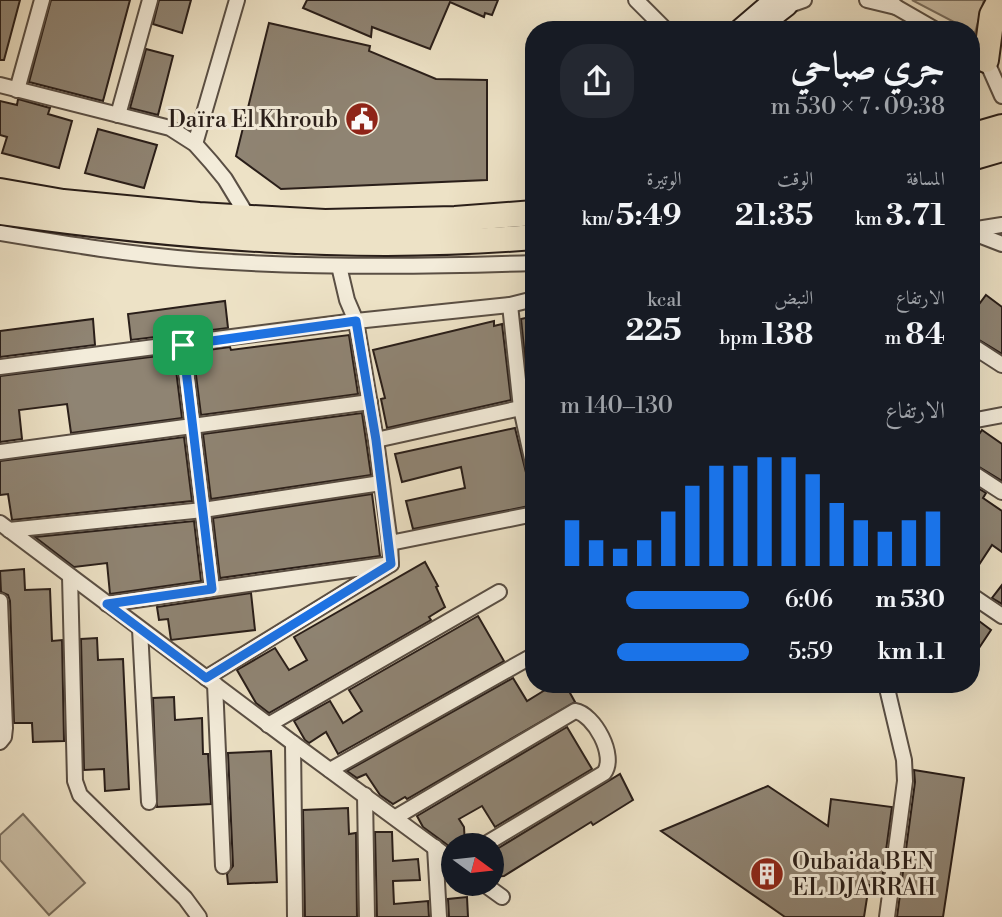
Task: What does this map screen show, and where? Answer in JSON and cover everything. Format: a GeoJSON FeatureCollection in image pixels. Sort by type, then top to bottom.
{"type":"FeatureCollection","features":[{"type":"Feature","properties":{"kind":"highway"},"geometry":{"type":"LineString","coordinates":[[980,53],[992,15],[1000,0]]}},
{"type":"Feature","properties":{"kind":"highway"},"geometry":{"type":"LineString","coordinates":[[0,191],[63,202],[325,222],[525,214]]}},
{"type":"Feature","properties":{"kind":"highway"},"geometry":{"type":"LineString","coordinates":[[491,216],[525,207]]}},
{"type":"Feature","properties":{"kind":"highway"},"geometry":{"type":"LineString","coordinates":[[0,212],[91,225],[195,235],[345,243],[525,238]]}},
{"type":"Feature","properties":{"kind":"main road"},"geometry":{"type":"LineString","coordinates":[[755,21],[789,2]]}},
{"type":"Feature","properties":{"kind":"main road"},"geometry":{"type":"LineString","coordinates":[[767,21],[789,2]]}},
{"type":"Feature","properties":{"kind":"street"},"geometry":{"type":"LineString","coordinates":[[17,90],[42,0]]}},
{"type":"Feature","properties":{"kind":"street"},"geometry":{"type":"LineString","coordinates":[[118,115],[150,0]]}},
{"type":"Feature","properties":{"kind":"street"},"geometry":{"type":"LineString","coordinates":[[195,144],[236,0]]}},
{"type":"Feature","properties":{"kind":"street"},"geometry":{"type":"LineString","coordinates":[[636,0],[657,21]]}},
{"type":"Feature","properties":{"kind":"street"},"geometry":{"type":"LineString","coordinates":[[867,0],[893,3],[922,21]]}},
{"type":"Feature","properties":{"kind":"street"},"geometry":{"type":"LineString","coordinates":[[980,58],[1002,96]]}},
{"type":"Feature","properties":{"kind":"street"},"geometry":{"type":"LineString","coordinates":[[0,85],[170,128],[195,144],[225,179],[248,217]]}},
{"type":"Feature","properties":{"kind":"street"},"geometry":{"type":"LineString","coordinates":[[980,229],[1002,225]]}},
{"type":"Feature","properties":{"kind":"street"},"geometry":{"type":"LineString","coordinates":[[0,233],[198,260],[339,266],[525,264]]}},
{"type":"Feature","properties":{"kind":"street"},"geometry":{"type":"LineString","coordinates":[[980,235],[1002,244]]}},
{"type":"Feature","properties":{"kind":"street"},"geometry":{"type":"LineString","coordinates":[[339,266],[347,300],[356,321],[376,440],[391,564]]}},
{"type":"Feature","properties":{"kind":"street"},"geometry":{"type":"LineString","coordinates":[[0,367],[525,301]]}},
{"type":"Feature","properties":{"kind":"street"},"geometry":{"type":"LineString","coordinates":[[510,305],[525,394]]}},
{"type":"Feature","properties":{"kind":"street"},"geometry":{"type":"LineString","coordinates":[[183,345],[212,589]]}},
{"type":"Feature","properties":{"kind":"street"},"geometry":{"type":"LineString","coordinates":[[980,351],[1002,365]]}},
{"type":"Feature","properties":{"kind":"street"},"geometry":{"type":"LineString","coordinates":[[0,452],[370,402]]}},
{"type":"Feature","properties":{"kind":"street"},"geometry":{"type":"LineString","coordinates":[[376,440],[525,406]]}},
{"type":"Feature","properties":{"kind":"street"},"geometry":{"type":"LineString","coordinates":[[980,419],[1002,415]]}},
{"type":"Feature","properties":{"kind":"street"},"geometry":{"type":"LineString","coordinates":[[980,478],[1002,492]]}},
{"type":"Feature","properties":{"kind":"street"},"geometry":{"type":"LineString","coordinates":[[4,527],[203,510],[381,483]]}},
{"type":"Feature","properties":{"kind":"street"},"geometry":{"type":"LineString","coordinates":[[390,543],[525,516]]}},
{"type":"Feature","properties":{"kind":"street"},"geometry":{"type":"LineString","coordinates":[[4,527],[441,852]]}},
{"type":"Feature","properties":{"kind":"street"},"geometry":{"type":"LineString","coordinates":[[107,604],[391,564]]}},
{"type":"Feature","properties":{"kind":"street"},"geometry":{"type":"LineString","coordinates":[[210,681],[391,564]]}},
{"type":"Feature","properties":{"kind":"street"},"geometry":{"type":"LineString","coordinates":[[70,576],[75,781],[80,795],[185,898],[199,917]]}},
{"type":"Feature","properties":{"kind":"street"},"geometry":{"type":"LineString","coordinates":[[268,725],[499,592]]}},
{"type":"Feature","properties":{"kind":"street"},"geometry":{"type":"LineString","coordinates":[[0,601],[5,728],[0,742]]}},
{"type":"Feature","properties":{"kind":"street"},"geometry":{"type":"LineString","coordinates":[[980,601],[1002,616]]}},
{"type":"Feature","properties":{"kind":"street"},"geometry":{"type":"LineString","coordinates":[[140,629],[149,802]]}},
{"type":"Feature","properties":{"kind":"street"},"geometry":{"type":"LineString","coordinates":[[330,770],[525,660]]}},
{"type":"Feature","properties":{"kind":"street"},"geometry":{"type":"LineString","coordinates":[[210,681],[223,866]]}},
{"type":"Feature","properties":{"kind":"street"},"geometry":{"type":"LineString","coordinates":[[887,917],[905,781],[904,760],[888,693]]}},
{"type":"Feature","properties":{"kind":"street"},"geometry":{"type":"LineString","coordinates":[[396,817],[575,711],[588,716],[608,750],[608,768],[604,773],[504,833]]}},
{"type":"Feature","properties":{"kind":"street"},"geometry":{"type":"LineString","coordinates":[[293,743],[295,917]]}},
{"type":"Feature","properties":{"kind":"street"},"geometry":{"type":"LineString","coordinates":[[365,795],[367,917]]}},
{"type":"Feature","properties":{"kind":"street"},"geometry":{"type":"LineString","coordinates":[[435,847],[439,917]]}},
{"type":"Feature","properties":{"kind":"shaded area"},"geometry":{"type":"Polygon","coordinates":[[[912,0],[984,0],[978,21],[952,21],[912,0]]]}},
{"type":"Feature","properties":{"kind":"shaded area"},"geometry":{"type":"Polygon","coordinates":[[[23,814],[85,883],[49,915],[0,860],[0,835],[23,814]]]}},
{"type":"Feature","properties":{"kind":"building"},"geometry":{"type":"Polygon","coordinates":[[[0,0],[20,0],[4,60],[0,60],[0,0]]]}},
{"type":"Feature","properties":{"kind":"building"},"geometry":{"type":"Polygon","coordinates":[[[51,0],[130,0],[103,101],[29,82],[51,0]]]}},
{"type":"Feature","properties":{"kind":"building"},"geometry":{"type":"Polygon","coordinates":[[[159,0],[191,0],[182,33],[153,24],[159,0]]]}},
{"type":"Feature","properties":{"kind":"building"},"geometry":{"type":"Polygon","coordinates":[[[307,0],[498,0],[492,15],[485,13],[484,17],[450,2],[430,49],[372,27],[371,37],[303,8],[307,0]]]}},
{"type":"Feature","properties":{"kind":"building"},"geometry":{"type":"Polygon","coordinates":[[[269,23],[370,46],[369,51],[436,79],[487,80],[487,180],[281,189],[236,156],[269,23]]]}},
{"type":"Feature","properties":{"kind":"building"},"geometry":{"type":"Polygon","coordinates":[[[146,49],[173,56],[158,115],[130,108],[146,49]]]}},
{"type":"Feature","properties":{"kind":"building"},"geometry":{"type":"Polygon","coordinates":[[[18,99],[50,108],[48,114],[72,121],[59,168],[2,153],[7,137],[0,135],[0,101],[17,105],[18,99]]]}},
{"type":"Feature","properties":{"kind":"building"},"geometry":{"type":"Polygon","coordinates":[[[98,129],[157,145],[144,188],[85,173],[98,129]]]}},
{"type":"Feature","properties":{"kind":"building"},"geometry":{"type":"Polygon","coordinates":[[[986,295],[1002,307],[1002,354],[980,341],[980,303],[986,295]]]}},
{"type":"Feature","properties":{"kind":"building"},"geometry":{"type":"Polygon","coordinates":[[[225,301],[228,328],[131,340],[128,314],[225,301]]]}},
{"type":"Feature","properties":{"kind":"building"},"geometry":{"type":"Polygon","coordinates":[[[525,318],[525,358],[521,319],[525,318]]]}},
{"type":"Feature","properties":{"kind":"building"},"geometry":{"type":"Polygon","coordinates":[[[93,319],[95,345],[0,357],[0,331],[93,319]]]}},
{"type":"Feature","properties":{"kind":"building"},"geometry":{"type":"Polygon","coordinates":[[[494,321],[494,326],[502,324],[511,400],[387,428],[381,399],[385,398],[373,350],[494,321]]]}},
{"type":"Feature","properties":{"kind":"building"},"geometry":{"type":"Polygon","coordinates":[[[349,335],[358,394],[201,415],[193,352],[230,347],[231,350],[349,335]]]}},
{"type":"Feature","properties":{"kind":"building"},"geometry":{"type":"Polygon","coordinates":[[[174,354],[182,418],[71,433],[67,404],[19,410],[22,439],[0,442],[0,376],[174,354]]]}},
{"type":"Feature","properties":{"kind":"building"},"geometry":{"type":"Polygon","coordinates":[[[362,413],[371,475],[211,499],[203,434],[362,413]]]}},
{"type":"Feature","properties":{"kind":"building"},"geometry":{"type":"Polygon","coordinates":[[[515,428],[525,469],[525,507],[413,529],[406,501],[465,488],[461,467],[402,482],[395,454],[515,428]]]}},
{"type":"Feature","properties":{"kind":"building"},"geometry":{"type":"Polygon","coordinates":[[[982,430],[1002,444],[1002,481],[980,468],[982,430]]]}},
{"type":"Feature","properties":{"kind":"building"},"geometry":{"type":"Polygon","coordinates":[[[184,437],[192,501],[12,520],[8,494],[0,495],[0,461],[184,437]]]}},
{"type":"Feature","properties":{"kind":"building"},"geometry":{"type":"Polygon","coordinates":[[[980,489],[986,493],[983,498],[1002,511],[1002,552],[992,545],[980,563],[980,489]]]}},
{"type":"Feature","properties":{"kind":"building"},"geometry":{"type":"Polygon","coordinates":[[[372,494],[380,556],[220,578],[213,518],[372,494]]]}},
{"type":"Feature","properties":{"kind":"building"},"geometry":{"type":"Polygon","coordinates":[[[194,521],[201,581],[110,594],[107,563],[74,567],[35,537],[194,521]]]}},
{"type":"Feature","properties":{"kind":"building"},"geometry":{"type":"Polygon","coordinates":[[[425,562],[438,586],[436,587],[445,607],[429,617],[431,620],[269,713],[256,703],[237,670],[275,648],[289,670],[307,660],[294,637],[425,562]]]}},
{"type":"Feature","properties":{"kind":"building"},"geometry":{"type":"Polygon","coordinates":[[[24,569],[25,590],[50,589],[52,641],[62,640],[64,741],[33,742],[32,723],[14,723],[10,601],[8,595],[1,592],[0,571],[24,569]]]}},
{"type":"Feature","properties":{"kind":"building"},"geometry":{"type":"Polygon","coordinates":[[[1002,585],[1002,604],[992,598],[1002,585]]]}},
{"type":"Feature","properties":{"kind":"building"},"geometry":{"type":"Polygon","coordinates":[[[251,593],[255,630],[171,640],[168,619],[159,620],[157,607],[251,593]]]}},
{"type":"Feature","properties":{"kind":"building"},"geometry":{"type":"Polygon","coordinates":[[[478,616],[504,661],[338,754],[326,732],[309,743],[305,740],[294,721],[330,701],[343,723],[362,711],[349,690],[478,616]]]}},
{"type":"Feature","properties":{"kind":"building"},"geometry":{"type":"Polygon","coordinates":[[[980,622],[991,630],[980,646],[980,622]]]}},
{"type":"Feature","properties":{"kind":"building"},"geometry":{"type":"Polygon","coordinates":[[[97,638],[98,660],[123,659],[129,789],[105,791],[104,769],[84,770],[81,639],[97,638]]]}},
{"type":"Feature","properties":{"kind":"building"},"geometry":{"type":"Polygon","coordinates":[[[513,678],[527,701],[540,693],[570,693],[575,702],[407,799],[405,797],[393,804],[380,795],[366,774],[357,778],[347,771],[513,678]]]}},
{"type":"Feature","properties":{"kind":"building"},"geometry":{"type":"Polygon","coordinates":[[[174,697],[175,720],[202,718],[203,754],[208,754],[211,804],[157,807],[153,698],[174,697]]]}},
{"type":"Feature","properties":{"kind":"building"},"geometry":{"type":"Polygon","coordinates":[[[567,727],[592,769],[495,827],[482,806],[459,819],[464,833],[441,833],[441,840],[423,827],[417,816],[567,727]]]}},
{"type":"Feature","properties":{"kind":"building"},"geometry":{"type":"Polygon","coordinates":[[[271,751],[277,882],[228,884],[227,874],[233,866],[228,753],[271,751]]]}},
{"type":"Feature","properties":{"kind":"building"},"geometry":{"type":"Polygon","coordinates":[[[914,770],[964,778],[943,917],[897,917],[915,782],[914,770]]]}},
{"type":"Feature","properties":{"kind":"building"},"geometry":{"type":"Polygon","coordinates":[[[620,774],[633,800],[593,825],[591,822],[504,876],[504,845],[620,774]]]}},
{"type":"Feature","properties":{"kind":"building"},"geometry":{"type":"Polygon","coordinates":[[[768,786],[828,826],[831,799],[892,807],[881,887],[869,885],[864,917],[785,917],[661,831],[768,786]]]}},
{"type":"Feature","properties":{"kind":"building"},"geometry":{"type":"Polygon","coordinates":[[[348,808],[349,834],[356,833],[357,917],[305,917],[303,810],[348,808]]]}},
{"type":"Feature","properties":{"kind":"building"},"geometry":{"type":"Polygon","coordinates":[[[375,832],[392,832],[393,861],[418,859],[420,880],[393,881],[394,904],[428,901],[429,917],[377,917],[375,832]]]}},
{"type":"Feature","properties":{"kind":"building"},"geometry":{"type":"Polygon","coordinates":[[[467,897],[468,917],[449,917],[448,899],[467,897]]]}},
{"type":"Feature","properties":{"kind":"place","name":"Daïra El Khroub"},"geometry":{"type":"Point","coordinates":[362,119]}},
{"type":"Feature","properties":{"kind":"place","name":"Oubaida BEN EL DJARRAH"},"geometry":{"type":"Point","coordinates":[767,874]}},
{"type":"Feature","properties":{"kind":"route"},"geometry":{"type":"LineString","coordinates":[[356,321],[390,543],[391,564],[206,678],[107,604],[212,589],[183,345],[356,321]]}}]}
